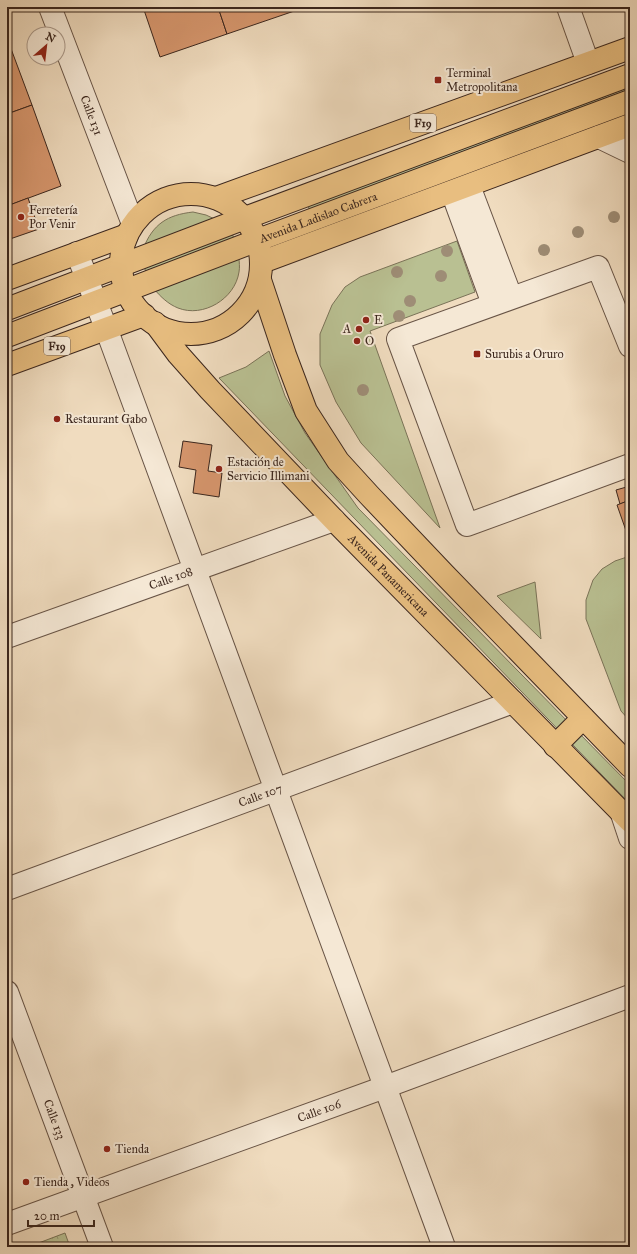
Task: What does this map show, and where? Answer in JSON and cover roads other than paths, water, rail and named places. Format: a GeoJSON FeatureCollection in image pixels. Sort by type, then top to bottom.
{"type":"FeatureCollection","features":[{"type":"Feature","properties":{"kind":"main road","name":"F19"},"geometry":{"type":"LineString","coordinates":[[216,198],[630,48]]}},
{"type":"Feature","properties":{"kind":"main road","name":"Avenida Ladislao Cabrera"},"geometry":{"type":"LineString","coordinates":[[7,309],[87,279],[119,265],[630,75]]}},
{"type":"Feature","properties":{"kind":"main road","name":"Avenida Ladislao Cabrera"},"geometry":{"type":"LineString","coordinates":[[7,336],[258,240],[630,101]]}},
{"type":"Feature","properties":{"kind":"main road","name":"Avenida Ladislao Cabrera"},"geometry":{"type":"LineString","coordinates":[[261,271],[460,189],[630,125]]}},
{"type":"Feature","properties":{"kind":"main road"},"geometry":{"type":"LineString","coordinates":[[119,265],[122,249],[130,230],[146,210],[161,200],[179,194],[198,193],[216,198],[232,206],[245,218],[258,240],[261,271],[284,355],[306,411],[338,461],[444,574],[630,766]]}},
{"type":"Feature","properties":{"kind":"main road"},"geometry":{"type":"LineString","coordinates":[[7,279],[77,253],[130,230]]}},
{"type":"Feature","properties":{"kind":"main road","name":"Avenida Panamericana"},"geometry":{"type":"LineString","coordinates":[[119,265],[126,291],[134,305],[149,319],[210,390],[334,520],[625,816]]}},
{"type":"Feature","properties":{"kind":"main road"},"geometry":{"type":"LineString","coordinates":[[149,319],[168,330],[182,333],[197,334],[212,331],[225,325],[243,312],[256,294],[261,271]]}},
{"type":"Feature","properties":{"kind":"main road","name":"F19"},"geometry":{"type":"LineString","coordinates":[[7,364],[106,328],[149,319]]}},
{"type":"Feature","properties":{"kind":"main road"},"geometry":{"type":"LineString","coordinates":[[555,746],[583,718]]}},
{"type":"Feature","properties":{"kind":"street","name":"Calle 131"},"geometry":{"type":"LineString","coordinates":[[50,7],[130,230]]}},
{"type":"Feature","properties":{"kind":"street"},"geometry":{"type":"LineString","coordinates":[[568,7],[588,63]]}},
{"type":"Feature","properties":{"kind":"street"},"geometry":{"type":"LineString","coordinates":[[600,137],[630,152]]}},
{"type":"Feature","properties":{"kind":"street"},"geometry":{"type":"LineString","coordinates":[[460,189],[502,301]]}},
{"type":"Feature","properties":{"kind":"street"},"geometry":{"type":"LineString","coordinates":[[77,253],[106,328],[444,1247]]}},
{"type":"Feature","properties":{"kind":"street"},"geometry":{"type":"LineString","coordinates":[[630,346],[598,266],[398,339],[467,525],[630,465]]}},
{"type":"Feature","properties":{"kind":"street","name":"Calle 108"},"geometry":{"type":"LineString","coordinates":[[7,637],[334,520]]}},
{"type":"Feature","properties":{"kind":"street","name":"Calle 107"},"geometry":{"type":"LineString","coordinates":[[7,889],[513,702]]}},
{"type":"Feature","properties":{"kind":"street"},"geometry":{"type":"LineString","coordinates":[[625,816],[630,838]]}},
{"type":"Feature","properties":{"kind":"street","name":"Calle 133"},"geometry":{"type":"LineString","coordinates":[[7,992],[102,1247]]}},
{"type":"Feature","properties":{"kind":"street","name":"Calle 106"},"geometry":{"type":"LineString","coordinates":[[7,1224],[385,1087],[630,996]]}},
{"type":"Feature","properties":{"kind":"place","name":"Terminal Metropolitana"},"geometry":{"type":"Point","coordinates":[438,80]}},
{"type":"Feature","properties":{"kind":"place","name":"Ferretería Por Venir"},"geometry":{"type":"Point","coordinates":[21,217]}},
{"type":"Feature","properties":{"kind":"place","name":"E"},"geometry":{"type":"Point","coordinates":[366,320]}},
{"type":"Feature","properties":{"kind":"place","name":"A"},"geometry":{"type":"Point","coordinates":[359,329]}},
{"type":"Feature","properties":{"kind":"place","name":"O"},"geometry":{"type":"Point","coordinates":[357,341]}},
{"type":"Feature","properties":{"kind":"place","name":"Surubis a Oruro"},"geometry":{"type":"Point","coordinates":[477,354]}},
{"type":"Feature","properties":{"kind":"place","name":"Restaurant Gabo"},"geometry":{"type":"Point","coordinates":[57,419]}},
{"type":"Feature","properties":{"kind":"place","name":"Estación de Servicio Illimani"},"geometry":{"type":"Point","coordinates":[219,469]}},
{"type":"Feature","properties":{"kind":"place","name":"Tienda"},"geometry":{"type":"Point","coordinates":[107,1149]}},
{"type":"Feature","properties":{"kind":"place","name":"Tienda , Videos"},"geometry":{"type":"Point","coordinates":[26,1182]}}]}
